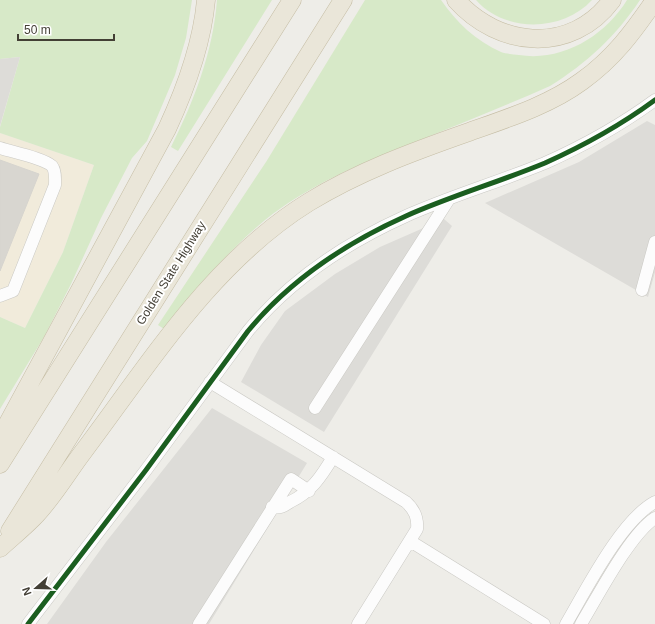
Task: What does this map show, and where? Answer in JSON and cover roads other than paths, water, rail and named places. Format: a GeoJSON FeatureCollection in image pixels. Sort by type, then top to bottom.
{"type":"FeatureCollection","features":[{"type":"Feature","properties":{"kind":"highway"},"geometry":{"type":"LineString","coordinates":[[0,438],[167,130],[194,61],[206,0]]}},
{"type":"Feature","properties":{"kind":"highway"},"geometry":{"type":"LineString","coordinates":[[0,464],[292,0]]}},
{"type":"Feature","properties":{"kind":"highway","name":"Golden State Highway"},"geometry":{"type":"LineString","coordinates":[[0,547],[343,0]]}},
{"type":"Feature","properties":{"kind":"highway"},"geometry":{"type":"LineString","coordinates":[[456,0],[474,18],[496,31],[508,36],[532,39],[556,36],[579,29],[599,15],[612,0]]}},
{"type":"Feature","properties":{"kind":"highway"},"geometry":{"type":"LineString","coordinates":[[0,547],[34,517],[194,305],[227,268],[268,232],[307,203],[350,179],[413,152],[510,117],[560,95],[598,70],[630,37],[655,0]]}},
{"type":"Feature","properties":{"kind":"street"},"geometry":{"type":"LineString","coordinates":[[28,624],[146,470],[260,316],[289,288],[323,262],[359,239],[407,215],[544,163],[571,151],[626,120],[655,100]]}},
{"type":"Feature","properties":{"kind":"street"},"geometry":{"type":"LineString","coordinates":[[0,148],[52,166],[56,175],[55,185],[13,291],[0,296]]}},
{"type":"Feature","properties":{"kind":"street"},"geometry":{"type":"LineString","coordinates":[[315,408],[449,199]]}},
{"type":"Feature","properties":{"kind":"street"},"geometry":{"type":"LineString","coordinates":[[642,290],[655,242]]}},
{"type":"Feature","properties":{"kind":"street"},"geometry":{"type":"LineString","coordinates":[[210,382],[410,506],[416,515],[418,522],[417,529],[358,624]]}},
{"type":"Feature","properties":{"kind":"street"},"geometry":{"type":"LineString","coordinates":[[272,507],[280,508],[309,491],[317,482],[333,457]]}},
{"type":"Feature","properties":{"kind":"street"},"geometry":{"type":"LineString","coordinates":[[199,624],[291,479],[309,491]]}},
{"type":"Feature","properties":{"kind":"street"},"geometry":{"type":"LineString","coordinates":[[566,624],[621,534],[642,511],[655,502]]}},
{"type":"Feature","properties":{"kind":"street"},"geometry":{"type":"LineString","coordinates":[[581,624],[632,540],[644,526],[655,518]]}},
{"type":"Feature","properties":{"kind":"street"},"geometry":{"type":"LineString","coordinates":[[410,540],[544,624]]}}]}
